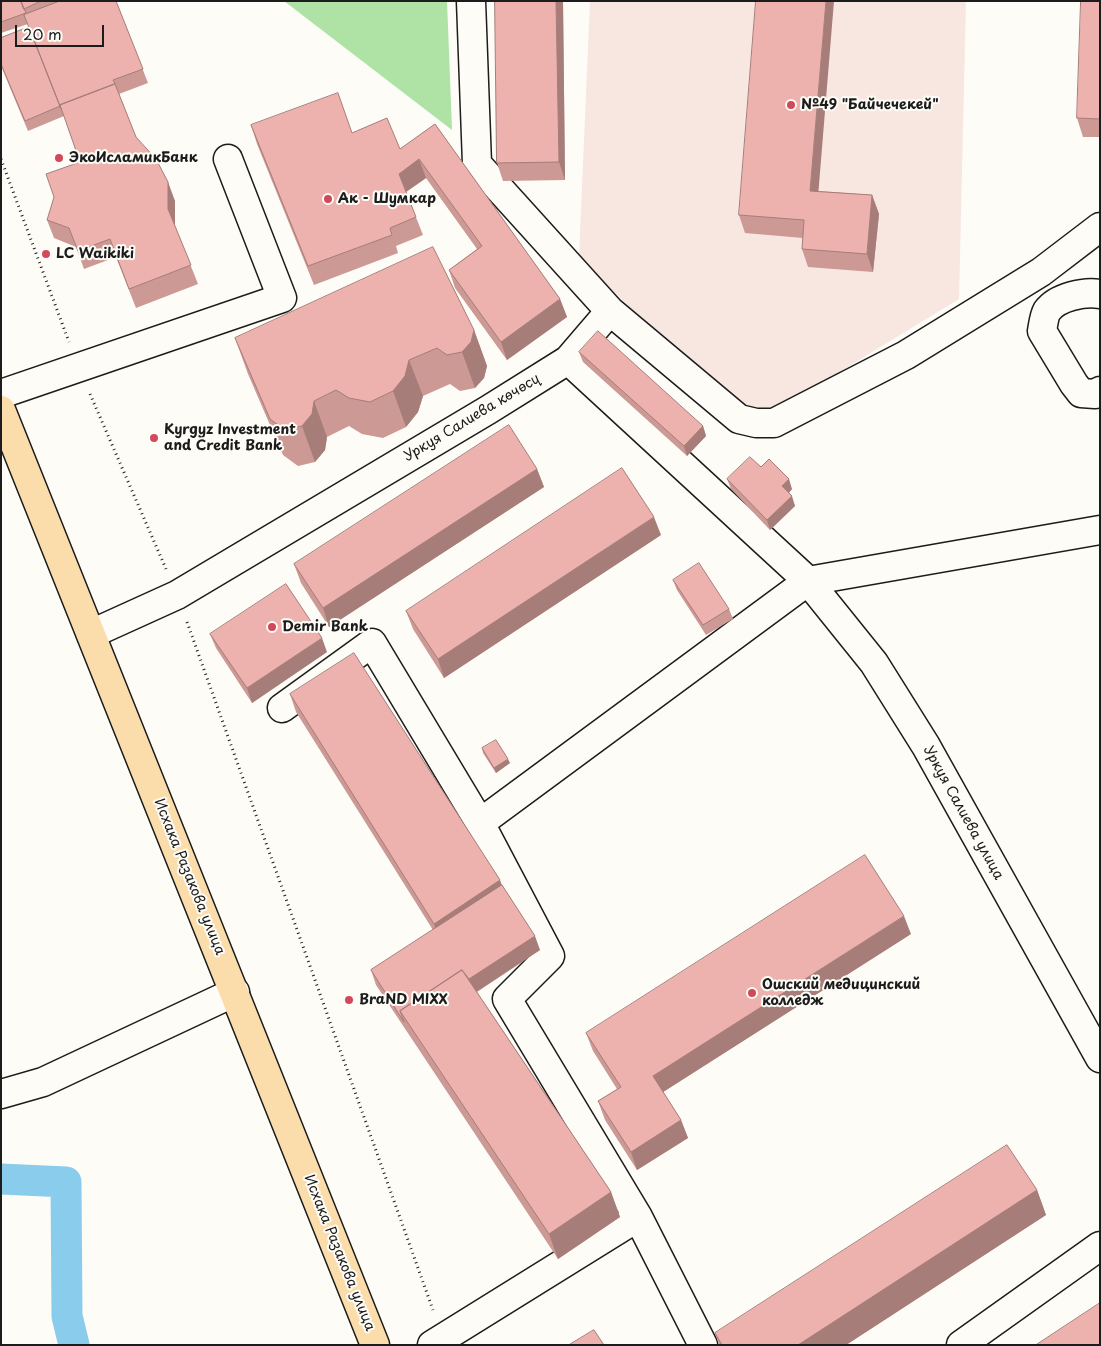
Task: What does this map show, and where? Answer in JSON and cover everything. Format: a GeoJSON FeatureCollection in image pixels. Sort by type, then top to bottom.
{"type":"FeatureCollection","features":[{"type":"Feature","properties":{"kind":"main road","name":"Исхака Разакова улица"},"geometry":{"type":"LineString","coordinates":[[1,410],[375,1345]]}},
{"type":"Feature","properties":{"kind":"main road"},"geometry":{"type":"LineString","coordinates":[[1,459],[25,473]]}},
{"type":"Feature","properties":{"kind":"street"},"geometry":{"type":"LineString","coordinates":[[471,1],[477,164],[610,311],[739,419],[756,423],[774,423],[906,355],[1041,272],[1100,227]]}},
{"type":"Feature","properties":{"kind":"street"},"geometry":{"type":"LineString","coordinates":[[1,394],[78,366],[282,298],[228,158]]}},
{"type":"Feature","properties":{"kind":"street"},"geometry":{"type":"LineString","coordinates":[[1041,272],[1060,300]]}},
{"type":"Feature","properties":{"kind":"street"},"geometry":{"type":"LineString","coordinates":[[1100,294],[1080,295],[1060,300],[1047,312],[1042,331],[1081,393],[1095,394],[1100,391]]}},
{"type":"Feature","properties":{"kind":"street","name":"Уркуя Салиева көчөсү"},"geometry":{"type":"LineString","coordinates":[[91,634],[177,596],[488,410],[568,360],[610,311]]}},
{"type":"Feature","properties":{"kind":"street"},"geometry":{"type":"LineString","coordinates":[[568,360],[808,581]]}},
{"type":"Feature","properties":{"kind":"street"},"geometry":{"type":"LineString","coordinates":[[480,823],[808,581],[1100,530]]}},
{"type":"Feature","properties":{"kind":"street","name":"Уркуя Салиева улица"},"geometry":{"type":"LineString","coordinates":[[808,581],[874,663],[926,746],[1100,1058]]}},
{"type":"Feature","properties":{"kind":"street"},"geometry":{"type":"LineString","coordinates":[[282,708],[372,643],[480,823],[550,956],[507,999],[638,1217],[703,1345]]}},
{"type":"Feature","properties":{"kind":"street"},"geometry":{"type":"LineString","coordinates":[[1,1094],[43,1082],[235,992]]}},
{"type":"Feature","properties":{"kind":"street"},"geometry":{"type":"LineString","coordinates":[[438,1341],[638,1217]]}},
{"type":"Feature","properties":{"kind":"street"},"geometry":{"type":"LineString","coordinates":[[961,1345],[1100,1246]]}},
{"type":"Feature","properties":{"kind":"path"},"geometry":{"type":"LineString","coordinates":[[1,160],[78,366],[177,596],[438,1341]]}},
{"type":"Feature","properties":{"kind":"shaded area"},"geometry":{"type":"Polygon","coordinates":[[[590,1],[966,1],[959,299],[749,427],[579,257],[590,1]]]}},
{"type":"Feature","properties":{"kind":"green space"},"geometry":{"type":"Polygon","coordinates":[[[284,1],[447,1],[452,130],[284,1]]]}},
{"type":"Feature","properties":{"kind":"building"},"geometry":{"type":"Polygon","coordinates":[[[1,1],[21,1],[26,13],[1,22],[1,1]]]}},
{"type":"Feature","properties":{"kind":"building"},"geometry":{"type":"Polygon","coordinates":[[[21,1],[41,1],[24,9],[21,1]]]}},
{"type":"Feature","properties":{"kind":"building"},"geometry":{"type":"Polygon","coordinates":[[[60,1],[116,1],[143,69],[113,80],[115,84],[60,105],[61,109],[24,15],[60,1]]]}},
{"type":"Feature","properties":{"kind":"building"},"geometry":{"type":"Polygon","coordinates":[[[495,1],[556,1],[559,162],[497,163],[495,1]]]}},
{"type":"Feature","properties":{"kind":"building","name":"№49 \"Байчечекей\""},"geometry":{"type":"Polygon","coordinates":[[[756,1],[826,1],[810,191],[872,195],[867,254],[802,249],[804,220],[739,215],[756,1]]]}},
{"type":"Feature","properties":{"kind":"building"},"geometry":{"type":"Polygon","coordinates":[[[1081,1],[1100,1],[1100,119],[1077,118],[1081,1]]]}},
{"type":"Feature","properties":{"kind":"building"},"geometry":{"type":"Polygon","coordinates":[[[29,27],[60,106],[25,121],[1,64],[1,38],[29,27]]]}},
{"type":"Feature","properties":{"kind":"building"},"geometry":{"type":"Polygon","coordinates":[[[115,84],[136,137],[156,159],[168,182],[168,209],[191,265],[129,289],[110,239],[78,251],[69,228],[47,220],[54,197],[46,174],[80,162],[60,105],[115,84]]]}},
{"type":"Feature","properties":{"kind":"building"},"geometry":{"type":"Polygon","coordinates":[[[338,93],[352,133],[387,118],[400,149],[435,124],[560,299],[501,342],[449,270],[482,246],[419,159],[399,174],[416,217],[390,228],[392,235],[308,266],[251,125],[338,93]]]}},
{"type":"Feature","properties":{"kind":"building"},"geometry":{"type":"Polygon","coordinates":[[[433,247],[474,330],[471,342],[462,352],[447,355],[437,348],[409,360],[405,376],[393,391],[370,402],[349,398],[336,390],[314,401],[312,414],[302,426],[285,430],[270,419],[235,338],[433,247]]]}},
{"type":"Feature","properties":{"kind":"building"},"geometry":{"type":"Polygon","coordinates":[[[598,331],[703,426],[684,446],[579,352],[598,331]]]}},
{"type":"Feature","properties":{"kind":"building"},"geometry":{"type":"Polygon","coordinates":[[[509,425],[537,469],[323,608],[294,564],[509,425]]]}},
{"type":"Feature","properties":{"kind":"building"},"geometry":{"type":"Polygon","coordinates":[[[750,457],[761,467],[769,459],[789,479],[782,486],[792,496],[767,520],[727,479],[750,457]]]}},
{"type":"Feature","properties":{"kind":"building"},"geometry":{"type":"Polygon","coordinates":[[[622,468],[654,517],[438,659],[406,611],[622,468]]]}},
{"type":"Feature","properties":{"kind":"building"},"geometry":{"type":"Polygon","coordinates":[[[699,563],[729,609],[703,625],[673,580],[699,563]]]}},
{"type":"Feature","properties":{"kind":"building"},"geometry":{"type":"Polygon","coordinates":[[[286,584],[322,638],[247,688],[210,634],[286,584]]]}},
{"type":"Feature","properties":{"kind":"building"},"geometry":{"type":"Polygon","coordinates":[[[354,653],[500,880],[434,924],[290,694],[354,653]]]}},
{"type":"Feature","properties":{"kind":"building"},"geometry":{"type":"Polygon","coordinates":[[[496,740],[508,759],[494,768],[482,748],[496,740]]]}},
{"type":"Feature","properties":{"kind":"building","name":"Ошский медицинский колледж"},"geometry":{"type":"Polygon","coordinates":[[[865,855],[904,916],[653,1076],[681,1120],[631,1152],[598,1101],[621,1087],[586,1033],[865,855]]]}},
{"type":"Feature","properties":{"kind":"building"},"geometry":{"type":"Polygon","coordinates":[[[502,885],[535,936],[469,979],[462,970],[400,1011],[404,1022],[371,970],[502,885]]]}},
{"type":"Feature","properties":{"kind":"building"},"geometry":{"type":"Polygon","coordinates":[[[462,970],[611,1192],[549,1234],[400,1011],[462,970]]]}},
{"type":"Feature","properties":{"kind":"building"},"geometry":{"type":"Polygon","coordinates":[[[1007,1145],[1037,1190],[798,1345],[722,1345],[715,1333],[1007,1145]]]}},
{"type":"Feature","properties":{"kind":"building"},"geometry":{"type":"Polygon","coordinates":[[[1100,1303],[1100,1345],[1036,1345],[1100,1303]]]}},
{"type":"Feature","properties":{"kind":"building"},"geometry":{"type":"Polygon","coordinates":[[[594,1330],[604,1345],[569,1345],[594,1330]]]}},
{"type":"Feature","properties":{"kind":"waterway"},"geometry":{"type":"LineString","coordinates":[[1,1179],[66,1182],[67,1316],[74,1345]]}},
{"type":"Feature","properties":{"kind":"place","name":"№49 \"Байчечекей\""},"geometry":{"type":"Point","coordinates":[791,105]}},
{"type":"Feature","properties":{"kind":"place","name":"ЭкоИсламикБанк"},"geometry":{"type":"Point","coordinates":[59,158]}},
{"type":"Feature","properties":{"kind":"place","name":"Ак - Шумкар"},"geometry":{"type":"Point","coordinates":[328,199]}},
{"type":"Feature","properties":{"kind":"place","name":"LC Waikiki"},"geometry":{"type":"Point","coordinates":[46,254]}},
{"type":"Feature","properties":{"kind":"place","name":"Kyrgyz Investment and Credit Bank"},"geometry":{"type":"Point","coordinates":[154,438]}},
{"type":"Feature","properties":{"kind":"place","name":"Demir Bank"},"geometry":{"type":"Point","coordinates":[272,627]}},
{"type":"Feature","properties":{"kind":"place","name":"Ошский медицинский колледж"},"geometry":{"type":"Point","coordinates":[752,993]}},
{"type":"Feature","properties":{"kind":"place","name":"BraND MIXX"},"geometry":{"type":"Point","coordinates":[349,1000]}}]}
